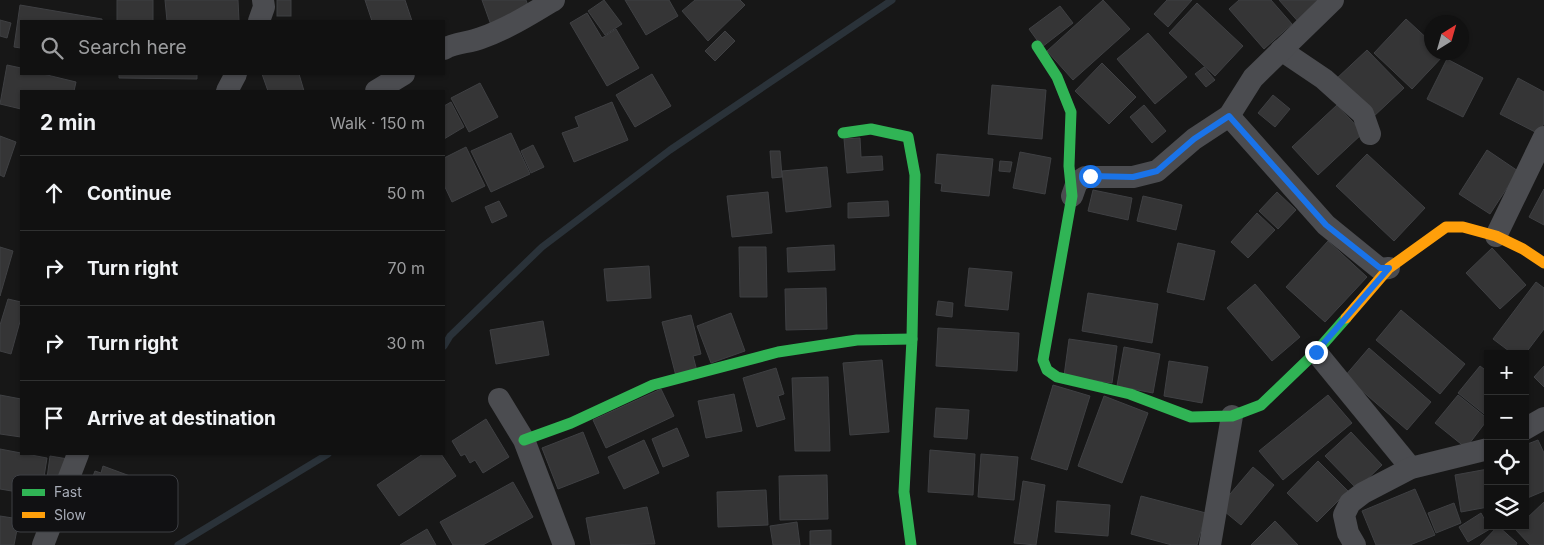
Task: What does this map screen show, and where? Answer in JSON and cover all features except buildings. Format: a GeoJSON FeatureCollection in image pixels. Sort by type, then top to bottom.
{"type":"FeatureCollection","features":[{"type":"Feature","properties":{"kind":"street"},"geometry":{"type":"LineString","coordinates":[[259,20],[263,0]]}},
{"type":"Feature","properties":{"kind":"street"},"geometry":{"type":"LineString","coordinates":[[445,48],[450,45],[481,39],[522,19],[554,0]]}},
{"type":"Feature","properties":{"kind":"street"},"geometry":{"type":"LineString","coordinates":[[1333,0],[1253,78],[1229,116],[1194,139],[1157,171],[1133,177],[1085,177],[1077,182],[1072,196],[1043,360],[1048,370],[1056,377],[1130,394],[1191,417],[1232,416],[1261,405],[1316,352],[1389,268],[1446,227],[1463,227],[1496,236],[1523,249],[1544,264]]}},
{"type":"Feature","properties":{"kind":"street"},"geometry":{"type":"LineString","coordinates":[[1037,46],[1057,77],[1071,112],[1069,166],[1072,196]]}},
{"type":"Feature","properties":{"kind":"street"},"geometry":{"type":"LineString","coordinates":[[1281,50],[1324,79],[1363,114],[1370,134]]}},
{"type":"Feature","properties":{"kind":"street"},"geometry":{"type":"LineString","coordinates":[[228,90],[235,75]]}},
{"type":"Feature","properties":{"kind":"street"},"geometry":{"type":"LineString","coordinates":[[378,90],[402,75]]}},
{"type":"Feature","properties":{"kind":"street"},"geometry":{"type":"LineString","coordinates":[[1229,116],[1326,225],[1380,268],[1389,268]]}},
{"type":"Feature","properties":{"kind":"street"},"geometry":{"type":"LineString","coordinates":[[843,133],[871,129],[908,138],[915,175],[912,339],[904,492],[911,545]]}},
{"type":"Feature","properties":{"kind":"street"},"geometry":{"type":"LineString","coordinates":[[1496,236],[1544,138]]}},
{"type":"Feature","properties":{"kind":"street"},"geometry":{"type":"LineString","coordinates":[[524,440],[571,423],[653,385],[778,352],[857,340],[912,339]]}},
{"type":"Feature","properties":{"kind":"street"},"geometry":{"type":"LineString","coordinates":[[1316,352],[1410,468]]}},
{"type":"Feature","properties":{"kind":"street"},"geometry":{"type":"LineString","coordinates":[[499,399],[524,440],[564,545]]}},
{"type":"Feature","properties":{"kind":"street"},"geometry":{"type":"LineString","coordinates":[[1210,545],[1232,416]]}},
{"type":"Feature","properties":{"kind":"street"},"geometry":{"type":"LineString","coordinates":[[1529,426],[1544,418]]}},
{"type":"Feature","properties":{"kind":"street"},"geometry":{"type":"LineString","coordinates":[[1355,545],[1348,533],[1344,515],[1350,503],[1363,493],[1410,468],[1484,449]]}},
{"type":"Feature","properties":{"kind":"street"},"geometry":{"type":"LineString","coordinates":[[70,475],[78,455]]}},
{"type":"Feature","properties":{"kind":"street"},"geometry":{"type":"LineString","coordinates":[[43,545],[48,532]]}},
{"type":"Feature","properties":{"kind":"waterway"},"geometry":{"type":"LineString","coordinates":[[445,344],[450,336],[542,247],[670,150],[892,0]]}},
{"type":"Feature","properties":{"kind":"waterway"},"geometry":{"type":"LineString","coordinates":[[178,545],[326,455]]}},
{"type":"Feature","properties":{"kind":"traffic: fast"},"geometry":{"type":"LineString","coordinates":[[1037,46],[1057,77],[1071,112],[1069,166],[1072,196],[1043,360],[1047,370],[1057,377],[1130,394],[1191,417],[1232,416],[1261,405],[1316,352],[1346,318]]}},
{"type":"Feature","properties":{"kind":"traffic: fast"},"geometry":{"type":"LineString","coordinates":[[843,133],[871,129],[908,137],[915,175],[912,339],[904,492],[911,545]]}},
{"type":"Feature","properties":{"kind":"traffic: fast"},"geometry":{"type":"LineString","coordinates":[[524,440],[571,423],[653,385],[778,352],[857,340],[912,339]]}},
{"type":"Feature","properties":{"kind":"traffic: slow"},"geometry":{"type":"LineString","coordinates":[[1346,318],[1389,268],[1446,227],[1463,227],[1496,236],[1523,249],[1544,263]]}},
{"type":"Feature","properties":{"kind":"route"},"geometry":{"type":"LineString","coordinates":[[1090,176],[1133,177],[1157,171],[1194,139],[1229,116],[1326,225],[1372,263],[1380,268],[1389,268],[1316,352]]}}]}
